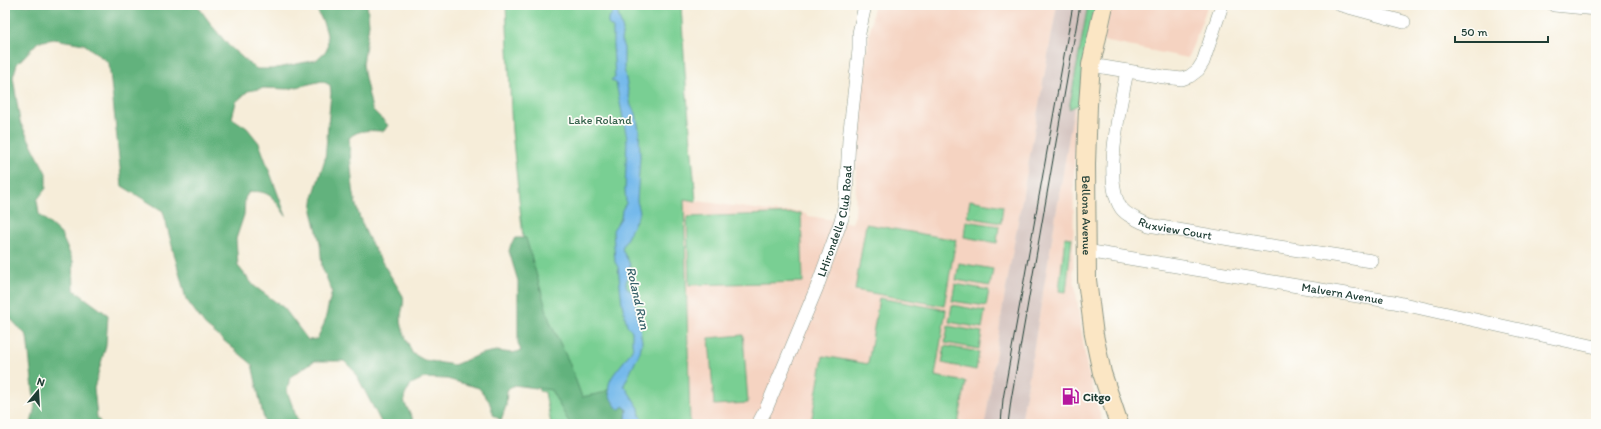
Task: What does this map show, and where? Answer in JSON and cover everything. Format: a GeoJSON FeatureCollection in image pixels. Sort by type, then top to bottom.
{"type":"FeatureCollection","features":[{"type":"Feature","properties":{"kind":"main road","name":"Bellona Avenue"},"geometry":{"type":"LineString","coordinates":[[1104,5],[1091,65],[1088,105],[1086,251],[1088,294],[1094,335],[1102,373],[1119,424]]}},
{"type":"Feature","properties":{"kind":"street","name":"LHirondelle Club Road"},"geometry":{"type":"LineString","coordinates":[[758,424],[766,409],[817,287],[842,218],[846,196],[849,139],[859,50],[859,33],[865,5]]}},
{"type":"Feature","properties":{"kind":"street"},"geometry":{"type":"LineString","coordinates":[[1091,65],[1164,77],[1182,79],[1190,76],[1198,70],[1203,62],[1222,5]]}},
{"type":"Feature","properties":{"kind":"street"},"geometry":{"type":"LineString","coordinates":[[1341,5],[1404,22]]}},
{"type":"Feature","properties":{"kind":"street"},"geometry":{"type":"LineString","coordinates":[[1554,5],[1596,9]]}},
{"type":"Feature","properties":{"kind":"street","name":"Ruxview Court"},"geometry":{"type":"LineString","coordinates":[[1127,71],[1112,166],[1115,197],[1121,208],[1134,218],[1149,225],[1372,261]]}},
{"type":"Feature","properties":{"kind":"street","name":"Malvern Avenue"},"geometry":{"type":"LineString","coordinates":[[1086,251],[1394,302],[1596,347]]}},
{"type":"Feature","properties":{"kind":"shaded area"},"geometry":{"type":"Polygon","coordinates":[[[874,5],[1057,5],[1003,305],[985,424],[690,424],[684,199],[777,212],[799,211],[809,216],[852,223],[855,215],[858,105],[874,5]]]}},
{"type":"Feature","properties":{"kind":"shaded area"},"geometry":{"type":"Polygon","coordinates":[[[1057,5],[1094,5],[1075,101],[1021,424],[985,424],[1003,305],[1057,5]]]}},
{"type":"Feature","properties":{"kind":"shaded area"},"geometry":{"type":"Polygon","coordinates":[[[1111,5],[1208,5],[1188,58],[1103,41],[1111,5]]]}},
{"type":"Feature","properties":{"kind":"shaded area"},"geometry":{"type":"Polygon","coordinates":[[[1075,101],[1073,271],[1087,368],[1103,424],[1021,424],[1075,101]]]}},
{"type":"Feature","properties":{"kind":"green space"},"geometry":{"type":"Polygon","coordinates":[[[5,5],[197,5],[229,46],[251,65],[257,69],[272,69],[316,60],[327,50],[328,44],[326,32],[314,5],[367,5],[369,24],[363,64],[365,78],[372,109],[388,125],[384,131],[361,131],[349,138],[353,189],[356,205],[364,229],[403,296],[404,302],[401,322],[412,353],[424,360],[454,365],[481,354],[496,351],[512,353],[521,351],[518,343],[518,281],[509,251],[511,244],[516,238],[526,238],[550,322],[569,362],[582,397],[602,393],[609,389],[609,395],[627,409],[626,419],[629,424],[570,424],[551,390],[514,385],[507,390],[506,406],[501,420],[494,416],[489,401],[479,388],[447,379],[424,378],[411,384],[404,397],[405,404],[412,417],[413,424],[382,424],[355,372],[344,361],[314,361],[290,377],[287,391],[297,419],[301,424],[265,424],[252,364],[205,325],[186,299],[163,211],[122,186],[109,63],[84,44],[54,39],[38,42],[17,64],[13,77],[20,122],[46,173],[46,188],[37,200],[39,214],[61,234],[73,261],[74,290],[108,315],[106,345],[94,388],[97,417],[101,424],[31,424],[35,406],[27,336],[5,313],[5,5]],[[322,81],[288,89],[264,88],[248,91],[236,102],[232,118],[247,128],[259,143],[286,216],[275,201],[267,194],[262,192],[249,192],[245,198],[244,215],[236,239],[238,266],[254,286],[284,308],[308,340],[317,339],[324,324],[332,291],[322,267],[320,243],[312,211],[314,194],[325,159],[331,93],[330,85],[322,81]]]}},
{"type":"Feature","properties":{"kind":"green space","name":"Lake Roland"},"geometry":{"type":"Polygon","coordinates":[[[506,5],[681,5],[696,201],[684,199],[690,424],[551,424],[545,392],[539,391],[512,131],[506,5]]]}},
{"type":"Feature","properties":{"kind":"green space"},"geometry":{"type":"Polygon","coordinates":[[[1088,5],[1097,5],[1080,104],[1069,109],[1088,5]]]}},
{"type":"Feature","properties":{"kind":"green space"},"geometry":{"type":"Polygon","coordinates":[[[970,200],[1003,206],[1001,223],[967,217],[970,200]]]}},
{"type":"Feature","properties":{"kind":"green space"},"geometry":{"type":"Polygon","coordinates":[[[801,213],[803,282],[689,285],[687,217],[801,213]]]}},
{"type":"Feature","properties":{"kind":"green space"},"geometry":{"type":"Polygon","coordinates":[[[966,221],[999,226],[997,243],[964,237],[966,221]]]}},
{"type":"Feature","properties":{"kind":"green space"},"geometry":{"type":"Polygon","coordinates":[[[866,224],[956,240],[944,306],[855,290],[866,224]]]}},
{"type":"Feature","properties":{"kind":"green space"},"geometry":{"type":"Polygon","coordinates":[[[1065,237],[1072,238],[1066,292],[1059,291],[1065,237]]]}},
{"type":"Feature","properties":{"kind":"green space"},"geometry":{"type":"Polygon","coordinates":[[[959,263],[993,269],[990,286],[956,280],[959,263]]]}},
{"type":"Feature","properties":{"kind":"green space"},"geometry":{"type":"Polygon","coordinates":[[[955,284],[989,290],[986,306],[952,301],[955,284]]]}},
{"type":"Feature","properties":{"kind":"green space"},"geometry":{"type":"Polygon","coordinates":[[[879,298],[946,310],[935,376],[966,382],[958,424],[811,423],[823,356],[868,364],[879,298]]]}},
{"type":"Feature","properties":{"kind":"green space"},"geometry":{"type":"Polygon","coordinates":[[[952,305],[985,311],[982,328],[949,322],[952,305]]]}},
{"type":"Feature","properties":{"kind":"green space"},"geometry":{"type":"Polygon","coordinates":[[[948,326],[982,332],[979,349],[945,343],[948,326]]]}},
{"type":"Feature","properties":{"kind":"green space"},"geometry":{"type":"Polygon","coordinates":[[[743,335],[748,403],[714,405],[709,338],[743,335]]]}},
{"type":"Feature","properties":{"kind":"green space"},"geometry":{"type":"Polygon","coordinates":[[[945,346],[979,352],[976,370],[942,363],[945,346]]]}},
{"type":"Feature","properties":{"kind":"water","name":"Roland Run"},"geometry":{"type":"Polygon","coordinates":[[[607,5],[615,5],[623,30],[621,40],[624,48],[624,68],[631,106],[636,113],[639,130],[640,156],[637,201],[640,212],[622,248],[630,265],[630,274],[626,283],[629,290],[634,294],[642,341],[640,352],[624,385],[639,408],[640,416],[647,424],[629,424],[626,419],[627,409],[623,406],[618,409],[611,399],[609,391],[609,383],[612,376],[633,347],[632,331],[627,325],[622,304],[618,267],[615,262],[613,230],[621,218],[622,210],[626,203],[627,138],[616,83],[611,80],[615,77],[613,28],[608,24],[608,18],[613,13],[607,5]]]}},
{"type":"Feature","properties":{"kind":"tram line"},"geometry":{"type":"LineString","coordinates":[[1001,424],[1003,399],[1073,5]]}},
{"type":"Feature","properties":{"kind":"tram line"},"geometry":{"type":"LineString","coordinates":[[1008,424],[1080,5]]}},
{"type":"Feature","properties":{"kind":"place","name":"Citgo"},"geometry":{"type":"Point","coordinates":[1070,397]}}]}
